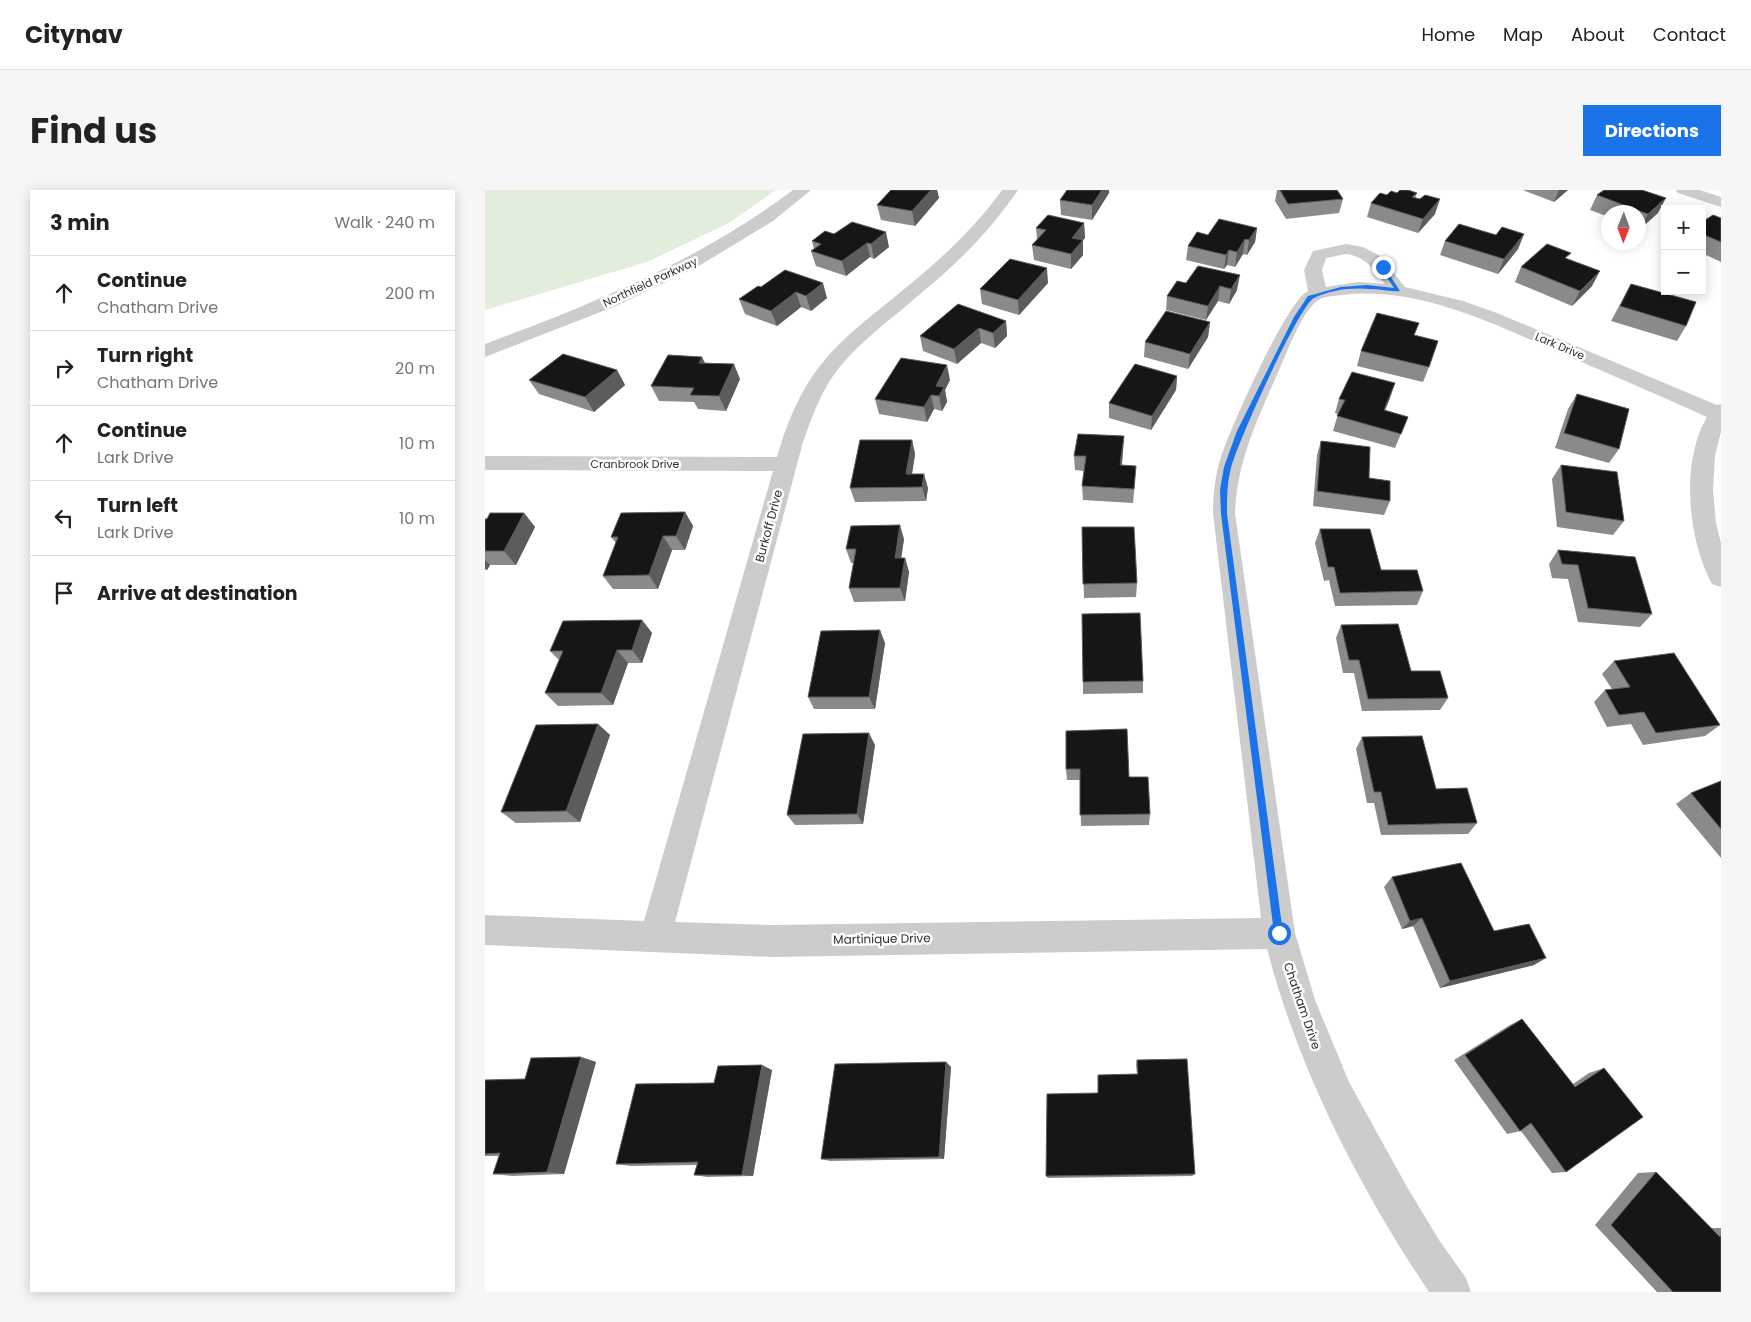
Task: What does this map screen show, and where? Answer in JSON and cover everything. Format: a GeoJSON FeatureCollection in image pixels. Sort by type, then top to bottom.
{"type":"FeatureCollection","features":[{"type":"Feature","properties":{"kind":"street","name":"Northfield Parkway"},"geometry":{"type":"LineString","coordinates":[[485,351],[629,294],[685,267],[755,225],[803,190]]}},
{"type":"Feature","properties":{"kind":"street","name":"Burkoff Drive"},"geometry":{"type":"LineString","coordinates":[[655,936],[785,464],[805,407],[827,370],[873,324],[950,260],[994,213],[1010,190]]}},
{"type":"Feature","properties":{"kind":"street"},"geometry":{"type":"LineString","coordinates":[[1684,190],[1721,202]]}},
{"type":"Feature","properties":{"kind":"street"},"geometry":{"type":"LineString","coordinates":[[1318,294],[1313,270],[1319,255],[1340,248],[1364,252],[1383,267],[1398,290]]}},
{"type":"Feature","properties":{"kind":"street","name":"Lark Drive"},"geometry":{"type":"LineString","coordinates":[[1367,287],[1398,290],[1471,311],[1720,412]]}},
{"type":"Feature","properties":{"kind":"street","name":"Chatham Drive"},"geometry":{"type":"LineString","coordinates":[[1367,287],[1341,288],[1310,297],[1296,317],[1240,431],[1228,467],[1223,490],[1224,514],[1279,933],[1290,977],[1313,1042],[1351,1126],[1426,1258],[1452,1292]]}},
{"type":"Feature","properties":{"kind":"street"},"geometry":{"type":"LineString","coordinates":[[1720,412],[1709,434],[1705,452],[1702,489],[1707,536],[1721,578]]}},
{"type":"Feature","properties":{"kind":"street","name":"Cranbrook Drive"},"geometry":{"type":"LineString","coordinates":[[485,463],[785,464]]}},
{"type":"Feature","properties":{"kind":"street","name":"Martinique Drive"},"geometry":{"type":"LineString","coordinates":[[485,930],[772,941],[1279,933]]}},
{"type":"Feature","properties":{"kind":"green space"},"geometry":{"type":"Polygon","coordinates":[[[485,190],[776,190],[729,223],[647,262],[485,310],[485,190]]]}},
{"type":"Feature","properties":{"kind":"building"},"geometry":{"type":"Polygon","coordinates":[[[891,190],[931,190],[912,211],[877,205],[891,190]]]}},
{"type":"Feature","properties":{"kind":"building"},"geometry":{"type":"Polygon","coordinates":[[[1067,190],[1102,190],[1092,205],[1060,200],[1067,190]]]}},
{"type":"Feature","properties":{"kind":"building"},"geometry":{"type":"Polygon","coordinates":[[[1280,190],[1337,190],[1343,199],[1288,204],[1280,190]]]}},
{"type":"Feature","properties":{"kind":"building"},"geometry":{"type":"Polygon","coordinates":[[[1400,190],[1417,193],[1412,197],[1420,199],[1425,195],[1440,199],[1423,219],[1371,203],[1380,193],[1387,195],[1391,191],[1397,193],[1400,190]]]}},
{"type":"Feature","properties":{"kind":"building"},"geometry":{"type":"Polygon","coordinates":[[[1604,190],[1642,190],[1666,198],[1648,214],[1646,213],[1646,205],[1624,205],[1597,195],[1604,190]]]}},
{"type":"Feature","properties":{"kind":"building"},"geometry":{"type":"Polygon","coordinates":[[[1048,215],[1084,223],[1072,238],[1083,240],[1071,254],[1032,245],[1046,230],[1036,228],[1048,215]]]}},
{"type":"Feature","properties":{"kind":"building"},"geometry":{"type":"Polygon","coordinates":[[[1713,215],[1721,218],[1721,242],[1706,236],[1706,219],[1713,215]]]}},
{"type":"Feature","properties":{"kind":"building"},"geometry":{"type":"Polygon","coordinates":[[[1219,219],[1257,228],[1249,240],[1245,239],[1237,252],[1229,250],[1226,255],[1188,246],[1197,232],[1208,235],[1219,219]]]}},
{"type":"Feature","properties":{"kind":"building"},"geometry":{"type":"Polygon","coordinates":[[[852,222],[886,232],[871,244],[867,243],[842,261],[811,251],[821,244],[812,241],[825,231],[834,234],[852,222]]]}},
{"type":"Feature","properties":{"kind":"building"},"geometry":{"type":"Polygon","coordinates":[[[1459,224],[1496,235],[1502,227],[1524,234],[1504,259],[1445,241],[1459,224]]]}},
{"type":"Feature","properties":{"kind":"building"},"geometry":{"type":"Polygon","coordinates":[[[1547,244],[1571,253],[1565,258],[1600,271],[1580,291],[1521,267],[1547,244]]]}},
{"type":"Feature","properties":{"kind":"building"},"geometry":{"type":"Polygon","coordinates":[[[1010,259],[1047,268],[1018,300],[980,289],[1010,259]]]}},
{"type":"Feature","properties":{"kind":"building"},"geometry":{"type":"Polygon","coordinates":[[[1198,266],[1240,275],[1231,289],[1220,286],[1208,306],[1167,296],[1177,281],[1186,283],[1198,266]]]}},
{"type":"Feature","properties":{"kind":"building"},"geometry":{"type":"Polygon","coordinates":[[[785,270],[823,283],[806,296],[796,292],[771,311],[739,299],[758,286],[761,287],[785,270]]]}},
{"type":"Feature","properties":{"kind":"building"},"geometry":{"type":"Polygon","coordinates":[[[1631,284],[1661,292],[1661,295],[1671,295],[1696,302],[1686,326],[1620,306],[1631,284]]]}},
{"type":"Feature","properties":{"kind":"building"},"geometry":{"type":"Polygon","coordinates":[[[958,304],[1006,321],[993,333],[979,328],[954,349],[920,336],[958,304]]]}},
{"type":"Feature","properties":{"kind":"building"},"geometry":{"type":"Polygon","coordinates":[[[1166,311],[1210,322],[1190,354],[1145,342],[1166,311]]]}},
{"type":"Feature","properties":{"kind":"building"},"geometry":{"type":"Polygon","coordinates":[[[1377,313],[1419,323],[1414,335],[1438,341],[1429,367],[1361,351],[1377,313]]]}},
{"type":"Feature","properties":{"kind":"building"},"geometry":{"type":"Polygon","coordinates":[[[563,354],[617,370],[585,397],[529,380],[563,354]]]}},
{"type":"Feature","properties":{"kind":"building"},"geometry":{"type":"Polygon","coordinates":[[[668,355],[702,357],[699,363],[734,364],[719,396],[690,395],[694,388],[651,386],[668,355]]]}},
{"type":"Feature","properties":{"kind":"building"},"geometry":{"type":"Polygon","coordinates":[[[901,358],[947,365],[936,386],[944,387],[939,396],[931,395],[924,407],[875,399],[901,358]]]}},
{"type":"Feature","properties":{"kind":"building"},"geometry":{"type":"Polygon","coordinates":[[[1135,364],[1177,376],[1152,416],[1109,403],[1135,364]]]}},
{"type":"Feature","properties":{"kind":"building"},"geometry":{"type":"Polygon","coordinates":[[[1352,372],[1395,383],[1384,410],[1408,417],[1401,434],[1337,416],[1345,400],[1339,399],[1352,372]]]}},
{"type":"Feature","properties":{"kind":"building"},"geometry":{"type":"Polygon","coordinates":[[[1577,394],[1629,409],[1619,449],[1564,433],[1577,394]]]}},
{"type":"Feature","properties":{"kind":"building"},"geometry":{"type":"Polygon","coordinates":[[[1078,434],[1124,436],[1120,465],[1136,466],[1134,489],[1082,486],[1086,456],[1074,456],[1078,434]]]}},
{"type":"Feature","properties":{"kind":"building"},"geometry":{"type":"Polygon","coordinates":[[[860,440],[912,440],[906,474],[924,474],[922,487],[850,488],[860,440]]]}},
{"type":"Feature","properties":{"kind":"building"},"geometry":{"type":"Polygon","coordinates":[[[1321,441],[1370,447],[1369,478],[1390,481],[1390,501],[1317,491],[1321,441]]]}},
{"type":"Feature","properties":{"kind":"building"},"geometry":{"type":"Polygon","coordinates":[[[1561,465],[1617,472],[1624,521],[1566,512],[1561,465]]]}},
{"type":"Feature","properties":{"kind":"building"},"geometry":{"type":"Polygon","coordinates":[[[685,512],[676,536],[663,536],[649,575],[603,576],[618,537],[611,537],[621,513],[685,512]]]}},
{"type":"Feature","properties":{"kind":"building"},"geometry":{"type":"Polygon","coordinates":[[[490,513],[524,513],[504,551],[485,551],[485,519],[487,519],[490,513]]]}},
{"type":"Feature","properties":{"kind":"building"},"geometry":{"type":"Polygon","coordinates":[[[900,525],[895,558],[905,558],[900,588],[849,588],[856,549],[846,549],[851,526],[900,525]]]}},
{"type":"Feature","properties":{"kind":"building"},"geometry":{"type":"Polygon","coordinates":[[[1082,527],[1134,527],[1137,583],[1083,584],[1082,527]]]}},
{"type":"Feature","properties":{"kind":"building"},"geometry":{"type":"Polygon","coordinates":[[[1320,529],[1370,529],[1381,570],[1417,570],[1423,591],[1340,593],[1334,567],[1328,567],[1320,529]]]}},
{"type":"Feature","properties":{"kind":"building"},"geometry":{"type":"Polygon","coordinates":[[[1558,550],[1635,557],[1652,614],[1588,608],[1578,565],[1562,564],[1558,550]]]}},
{"type":"Feature","properties":{"kind":"building"},"geometry":{"type":"Polygon","coordinates":[[[1140,613],[1143,681],[1083,682],[1082,614],[1140,613]]]}},
{"type":"Feature","properties":{"kind":"building"},"geometry":{"type":"Polygon","coordinates":[[[642,620],[632,650],[617,650],[601,693],[545,693],[563,651],[550,651],[563,621],[642,620]]]}},
{"type":"Feature","properties":{"kind":"building"},"geometry":{"type":"Polygon","coordinates":[[[1398,624],[1411,671],[1440,671],[1448,698],[1368,699],[1359,660],[1349,660],[1341,625],[1398,624]]]}},
{"type":"Feature","properties":{"kind":"building"},"geometry":{"type":"Polygon","coordinates":[[[880,630],[869,697],[808,697],[821,631],[880,630]]]}},
{"type":"Feature","properties":{"kind":"building"},"geometry":{"type":"Polygon","coordinates":[[[1674,653],[1720,725],[1656,733],[1644,712],[1619,715],[1605,690],[1630,687],[1614,661],[1674,653]]]}},
{"type":"Feature","properties":{"kind":"building"},"geometry":{"type":"Polygon","coordinates":[[[598,724],[566,811],[501,812],[536,725],[598,724]]]}},
{"type":"Feature","properties":{"kind":"building"},"geometry":{"type":"Polygon","coordinates":[[[1127,729],[1129,777],[1148,777],[1150,814],[1080,815],[1080,769],[1066,769],[1066,731],[1127,729]]]}},
{"type":"Feature","properties":{"kind":"building"},"geometry":{"type":"Polygon","coordinates":[[[869,733],[857,814],[787,815],[803,734],[869,733]]]}},
{"type":"Feature","properties":{"kind":"building"},"geometry":{"type":"Polygon","coordinates":[[[1422,736],[1436,789],[1467,788],[1477,823],[1388,825],[1381,792],[1374,792],[1362,737],[1422,736]]]}},
{"type":"Feature","properties":{"kind":"building"},"geometry":{"type":"Polygon","coordinates":[[[1721,781],[1721,829],[1691,793],[1721,781]]]}},
{"type":"Feature","properties":{"kind":"building"},"geometry":{"type":"Polygon","coordinates":[[[1461,863],[1494,931],[1529,924],[1546,958],[1450,981],[1422,918],[1410,921],[1392,877],[1461,863]]]}},
{"type":"Feature","properties":{"kind":"building"},"geometry":{"type":"Polygon","coordinates":[[[1522,1019],[1575,1087],[1604,1068],[1643,1117],[1566,1172],[1531,1123],[1520,1131],[1465,1055],[1522,1019]]]}},
{"type":"Feature","properties":{"kind":"building"},"geometry":{"type":"Polygon","coordinates":[[[581,1057],[547,1172],[493,1174],[500,1153],[485,1154],[485,1080],[525,1079],[531,1058],[581,1057]]]}},
{"type":"Feature","properties":{"kind":"building"},"geometry":{"type":"Polygon","coordinates":[[[1187,1059],[1195,1174],[1046,1176],[1047,1094],[1098,1093],[1098,1075],[1138,1074],[1137,1060],[1187,1059]]]}},
{"type":"Feature","properties":{"kind":"building"},"geometry":{"type":"Polygon","coordinates":[[[946,1062],[939,1157],[821,1159],[835,1064],[946,1062]]]}},
{"type":"Feature","properties":{"kind":"building"},"geometry":{"type":"Polygon","coordinates":[[[762,1065],[742,1175],[694,1175],[698,1162],[616,1164],[636,1084],[714,1083],[718,1066],[762,1065]]]}},
{"type":"Feature","properties":{"kind":"building"},"geometry":{"type":"Polygon","coordinates":[[[1656,1172],[1721,1236],[1721,1292],[1673,1292],[1611,1225],[1656,1172]]]}},
{"type":"Feature","properties":{"kind":"route"},"geometry":{"type":"LineString","coordinates":[[1279,933],[1224,514],[1223,490],[1228,467],[1240,431],[1296,317],[1310,297],[1341,288],[1367,287],[1398,290],[1383,267]]}}]}
